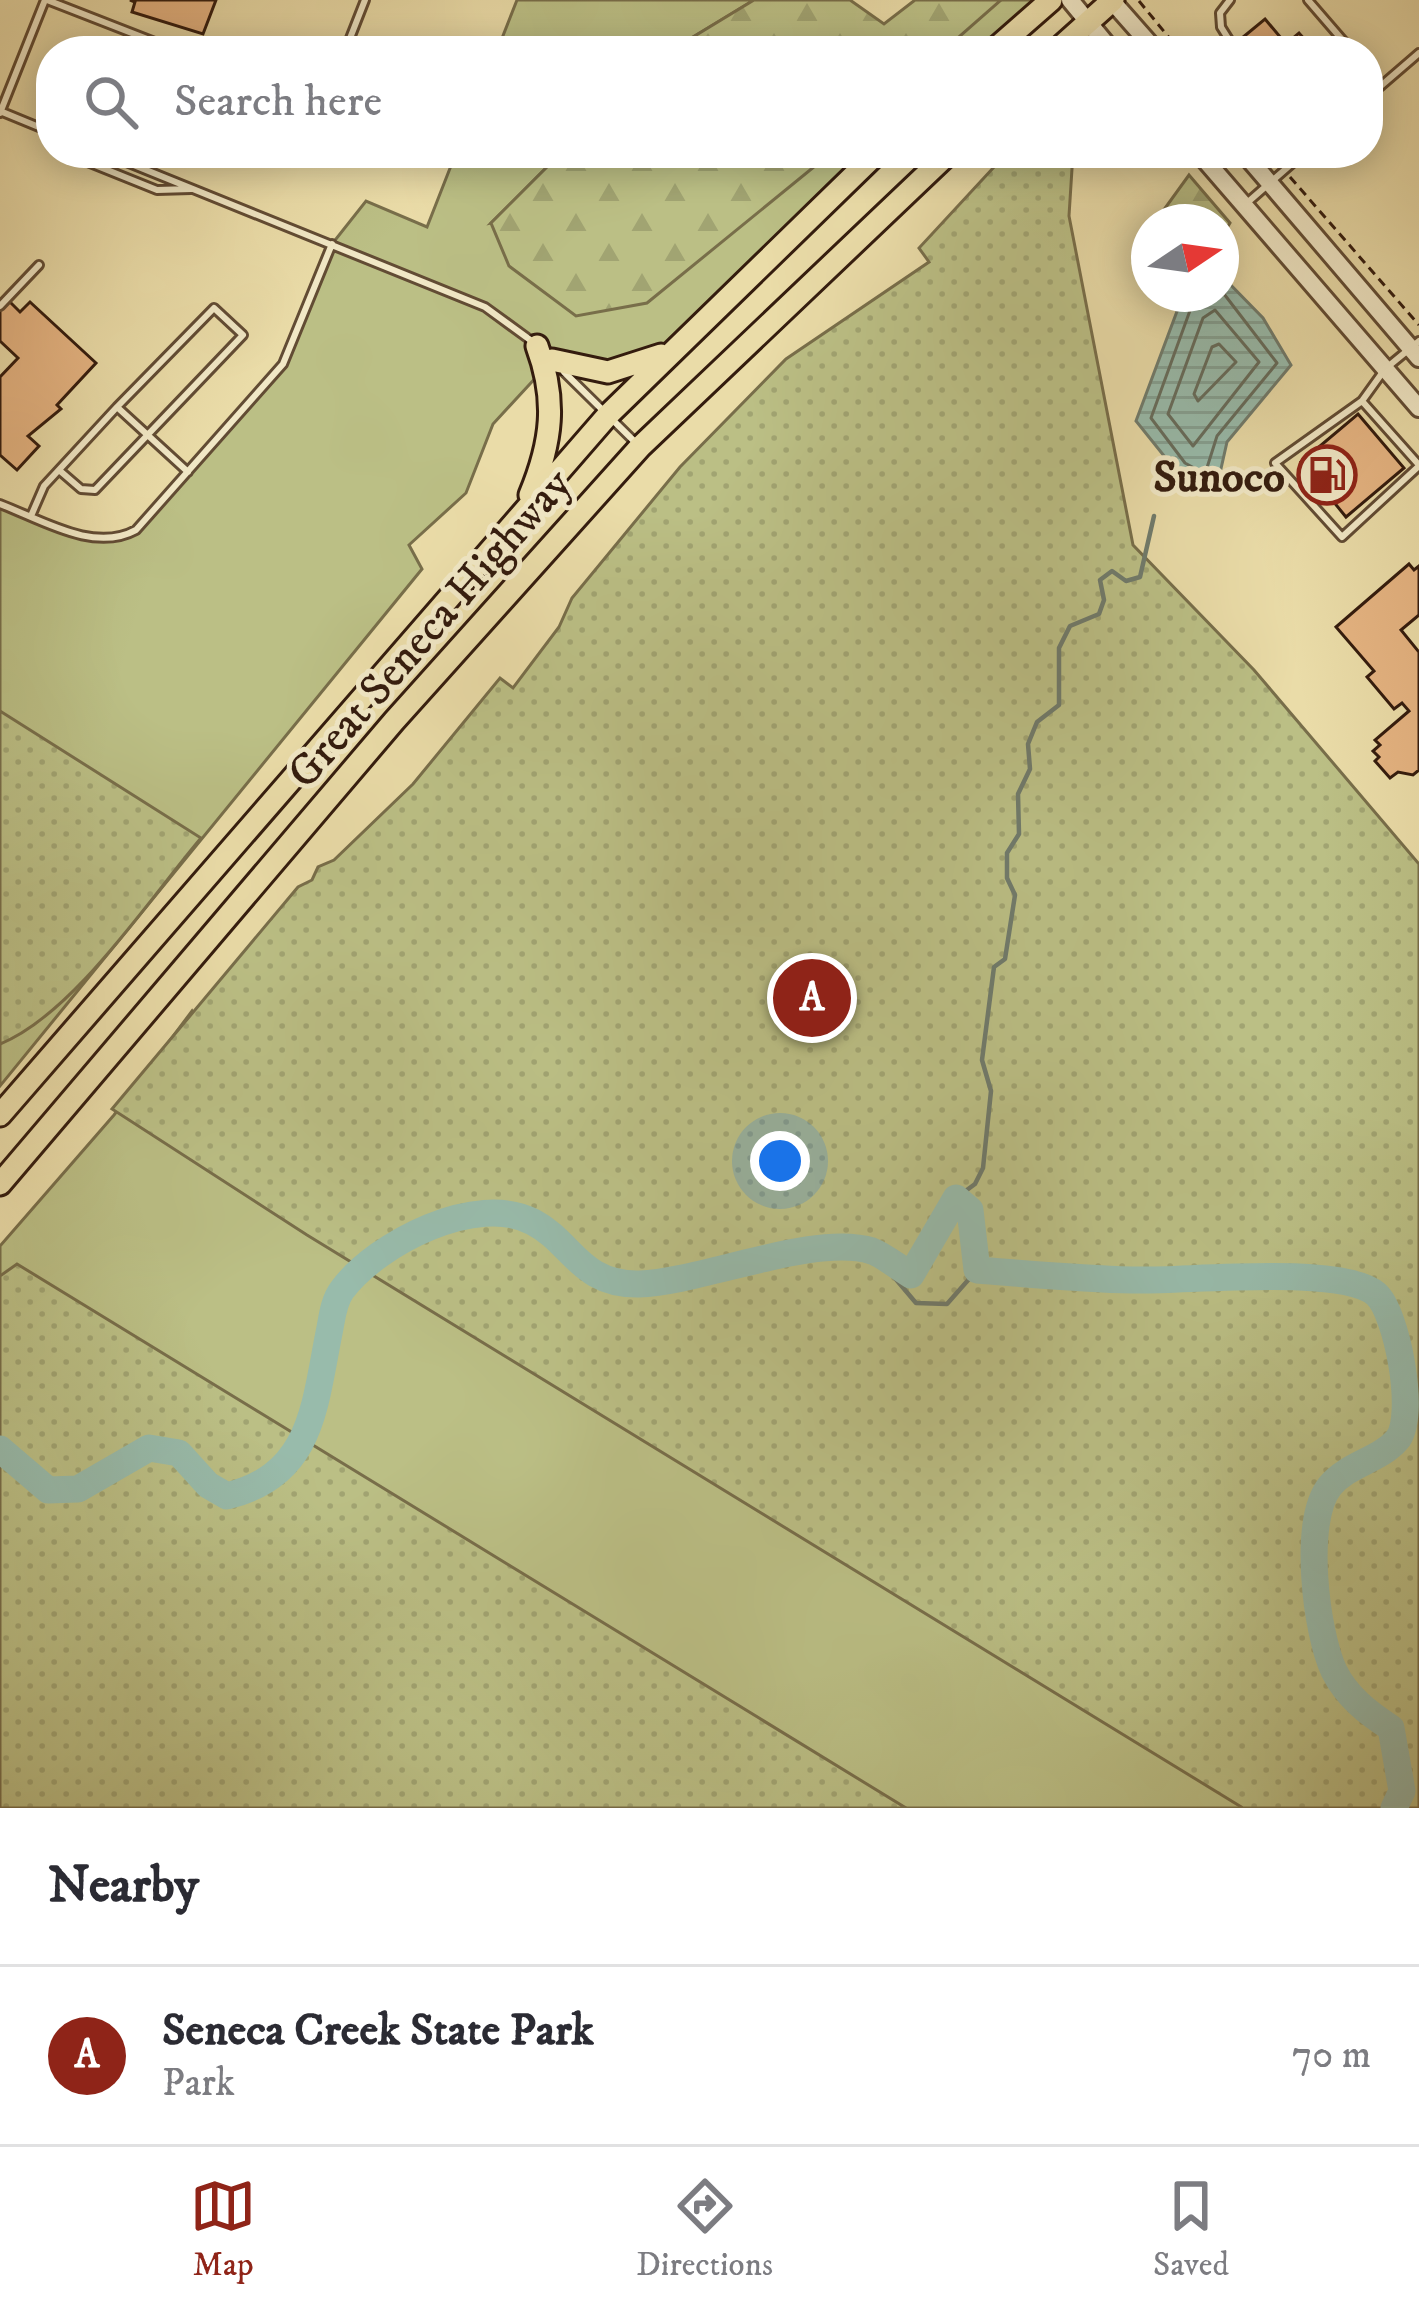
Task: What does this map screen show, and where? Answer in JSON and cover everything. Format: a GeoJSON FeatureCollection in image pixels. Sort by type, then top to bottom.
{"type":"FeatureCollection","features":[{"type":"Feature","properties":{"kind":"main road"},"geometry":{"type":"LineString","coordinates":[[1010,36],[1052,0]]}},
{"type":"Feature","properties":{"kind":"main road"},"geometry":{"type":"LineString","coordinates":[[1070,36],[1112,0]]}},
{"type":"Feature","properties":{"kind":"main road","name":"Great Seneca Highway"},"geometry":{"type":"LineString","coordinates":[[0,1115],[608,415],[861,168]]}},
{"type":"Feature","properties":{"kind":"main road","name":"Great Seneca Highway"},"geometry":{"type":"LineString","coordinates":[[0,1184],[394,721],[640,447],[933,168]]}},
{"type":"Feature","properties":{"kind":"main road"},"geometry":{"type":"LineString","coordinates":[[522,513],[550,433],[551,393],[544,353],[608,372],[672,349]]}},
{"type":"Feature","properties":{"kind":"street"},"geometry":{"type":"LineString","coordinates":[[1070,0],[1098,36]]}},
{"type":"Feature","properties":{"kind":"street"},"geometry":{"type":"LineString","coordinates":[[1112,0],[1143,36]]}},
{"type":"Feature","properties":{"kind":"street"},"geometry":{"type":"LineString","coordinates":[[1212,168],[1419,408]]}},
{"type":"Feature","properties":{"kind":"street"},"geometry":{"type":"LineString","coordinates":[[1256,168],[1416,349]]}},
{"type":"Feature","properties":{"kind":"lane"},"geometry":{"type":"LineString","coordinates":[[36,126],[0,112],[46,0],[139,36]]}},
{"type":"Feature","properties":{"kind":"lane"},"geometry":{"type":"LineString","coordinates":[[351,36],[365,0]]}},
{"type":"Feature","properties":{"kind":"lane"},"geometry":{"type":"LineString","coordinates":[[1227,36],[1220,13],[1230,0]]}},
{"type":"Feature","properties":{"kind":"lane"},"geometry":{"type":"LineString","coordinates":[[1308,0],[1338,36]]}},
{"type":"Feature","properties":{"kind":"lane"},"geometry":{"type":"LineString","coordinates":[[1383,84],[1419,53]]}},
{"type":"Feature","properties":{"kind":"lane"},"geometry":{"type":"LineString","coordinates":[[102,168],[157,190],[193,188]]}},
{"type":"Feature","properties":{"kind":"lane"},"geometry":{"type":"LineString","coordinates":[[142,168],[485,307],[544,353],[640,447]]}},
{"type":"Feature","properties":{"kind":"lane"},"geometry":{"type":"LineString","coordinates":[[1244,206],[1286,168]]}},
{"type":"Feature","properties":{"kind":"lane"},"geometry":{"type":"LineString","coordinates":[[0,504],[95,540],[116,541],[136,530],[283,364],[332,244]]}},
{"type":"Feature","properties":{"kind":"lane"},"geometry":{"type":"LineString","coordinates":[[0,306],[39,265]]}},
{"type":"Feature","properties":{"kind":"lane"},"geometry":{"type":"LineString","coordinates":[[31,516],[44,486],[117,407],[214,308],[242,335],[95,490],[81,489],[59,470]]}},
{"type":"Feature","properties":{"kind":"lane"},"geometry":{"type":"LineString","coordinates":[[1362,401],[1419,465],[1342,537],[1275,464],[1362,401],[1384,369],[1416,349]]}},
{"type":"Feature","properties":{"kind":"lane"},"geometry":{"type":"LineString","coordinates":[[117,407],[188,472]]}},
{"type":"Feature","properties":{"kind":"path"},"geometry":{"type":"LineString","coordinates":[[1139,1],[1168,36]]}},
{"type":"Feature","properties":{"kind":"path"},"geometry":{"type":"LineString","coordinates":[[1284,170],[1419,326]]}},
{"type":"Feature","properties":{"kind":"green space"},"geometry":{"type":"Polygon","coordinates":[[[517,0],[754,0],[695,36],[503,36],[517,0]]]}},
{"type":"Feature","properties":{"kind":"green space"},"geometry":{"type":"Polygon","coordinates":[[[754,0],[850,0],[884,24],[915,0],[1001,0],[960,36],[695,36],[754,0]]]}},
{"type":"Feature","properties":{"kind":"green space"},"geometry":{"type":"Polygon","coordinates":[[[997,0],[1055,0],[1015,36],[958,36],[997,0]]]}},
{"type":"Feature","properties":{"kind":"green space"},"geometry":{"type":"Polygon","coordinates":[[[450,168],[546,168],[491,223],[753,168],[871,168],[672,349],[625,368],[552,360],[493,424],[466,493],[409,545],[422,569],[0,1086],[0,504],[86,536],[120,536],[136,530],[283,364],[332,244],[366,201],[427,227],[450,168]]]}},
{"type":"Feature","properties":{"kind":"green space"},"geometry":{"type":"Polygon","coordinates":[[[546,168],[813,168],[647,303],[576,316],[509,266],[491,223],[546,168]]]}},
{"type":"Feature","properties":{"kind":"green space"},"geometry":{"type":"Polygon","coordinates":[[[993,168],[1072,168],[1069,216],[1133,545],[1254,670],[1419,864],[1419,1808],[1243,1808],[307,1235],[112,1109],[298,887],[312,880],[318,867],[334,860],[413,784],[500,678],[513,688],[559,627],[572,598],[680,467],[786,359],[929,262],[919,248],[993,168]]]}},
{"type":"Feature","properties":{"kind":"green space"},"geometry":{"type":"Polygon","coordinates":[[[1189,175],[1214,204],[1168,204],[1189,175]]]}},
{"type":"Feature","properties":{"kind":"green space"},"geometry":{"type":"Polygon","coordinates":[[[0,711],[201,838],[82,982],[28,1029],[0,1044],[0,711]]]}},
{"type":"Feature","properties":{"kind":"green space"},"geometry":{"type":"Polygon","coordinates":[[[192,1011],[246,1109],[1413,1808],[892,1808],[0,1377],[0,1246],[114,1115],[192,1011]]]}},
{"type":"Feature","properties":{"kind":"green space"},"geometry":{"type":"Polygon","coordinates":[[[17,1264],[906,1808],[0,1808],[0,1276],[17,1264]]]}},
{"type":"Feature","properties":{"kind":"water"},"geometry":{"type":"Polygon","coordinates":[[[1239,293],[1263,318],[1291,365],[1227,442],[1218,482],[1207,487],[1177,472],[1136,421],[1177,312],[1239,312],[1239,293]]]}},
{"type":"Feature","properties":{"kind":"building"},"geometry":{"type":"Polygon","coordinates":[[[130,0],[216,0],[203,34],[132,12],[135,2],[130,0]]]}},
{"type":"Feature","properties":{"kind":"building"},"geometry":{"type":"Polygon","coordinates":[[[1265,19],[1279,36],[1244,36],[1265,19]]]}},
{"type":"Feature","properties":{"kind":"building"},"geometry":{"type":"Polygon","coordinates":[[[8,300],[20,312],[30,302],[96,363],[57,405],[61,409],[28,436],[39,446],[17,470],[0,455],[0,377],[18,358],[0,341],[0,309],[8,300]]]}},
{"type":"Feature","properties":{"kind":"building"},"geometry":{"type":"Polygon","coordinates":[[[1358,414],[1404,468],[1346,517],[1301,462],[1358,414]]]}},
{"type":"Feature","properties":{"kind":"building"},"geometry":{"type":"Polygon","coordinates":[[[1409,564],[1414,570],[1419,566],[1419,615],[1401,630],[1419,652],[1419,770],[1413,775],[1398,772],[1390,778],[1375,761],[1379,757],[1373,751],[1380,745],[1375,740],[1409,711],[1402,703],[1394,709],[1367,677],[1374,671],[1336,627],[1409,564]]]}},
{"type":"Feature","properties":{"kind":"waterway"},"geometry":{"type":"LineString","coordinates":[[956,1198],[975,1184],[983,1168],[991,1091],[982,1060],[994,967],[1005,959],[1015,895],[1007,878],[1007,853],[1019,834],[1018,794],[1030,769],[1028,744],[1037,722],[1059,705],[1059,648],[1070,626],[1099,614],[1104,600],[1100,580],[1112,571],[1126,581],[1140,577],[1154,516]]}},
{"type":"Feature","properties":{"kind":"waterway"},"geometry":{"type":"LineString","coordinates":[[0,1449],[48,1490],[78,1489],[149,1448],[179,1453],[208,1485],[227,1496],[255,1486],[277,1472],[304,1435],[342,1290],[358,1272],[403,1240],[430,1227],[484,1213],[510,1214],[533,1222],[603,1278],[639,1284],[789,1253],[848,1247],[872,1251],[911,1275],[956,1198],[970,1210],[977,1270],[1132,1280],[1297,1277],[1358,1285],[1376,1294],[1391,1321],[1405,1388],[1403,1428],[1390,1447],[1330,1486],[1316,1524],[1315,1577],[1322,1631],[1334,1671],[1359,1704],[1391,1728],[1402,1791],[1394,1808]]}},
{"type":"Feature","properties":{"kind":"waterway"},"geometry":{"type":"LineString","coordinates":[[872,1251],[916,1303],[947,1304],[977,1270]]}},
{"type":"Feature","properties":{"kind":"place","name":"Sunoco"},"geometry":{"type":"Point","coordinates":[1327,475]}},
{"type":"Feature","properties":{"kind":"place","name":"Seneca Creek State Park"},"geometry":{"type":"Point","coordinates":[812,998]}}]}
